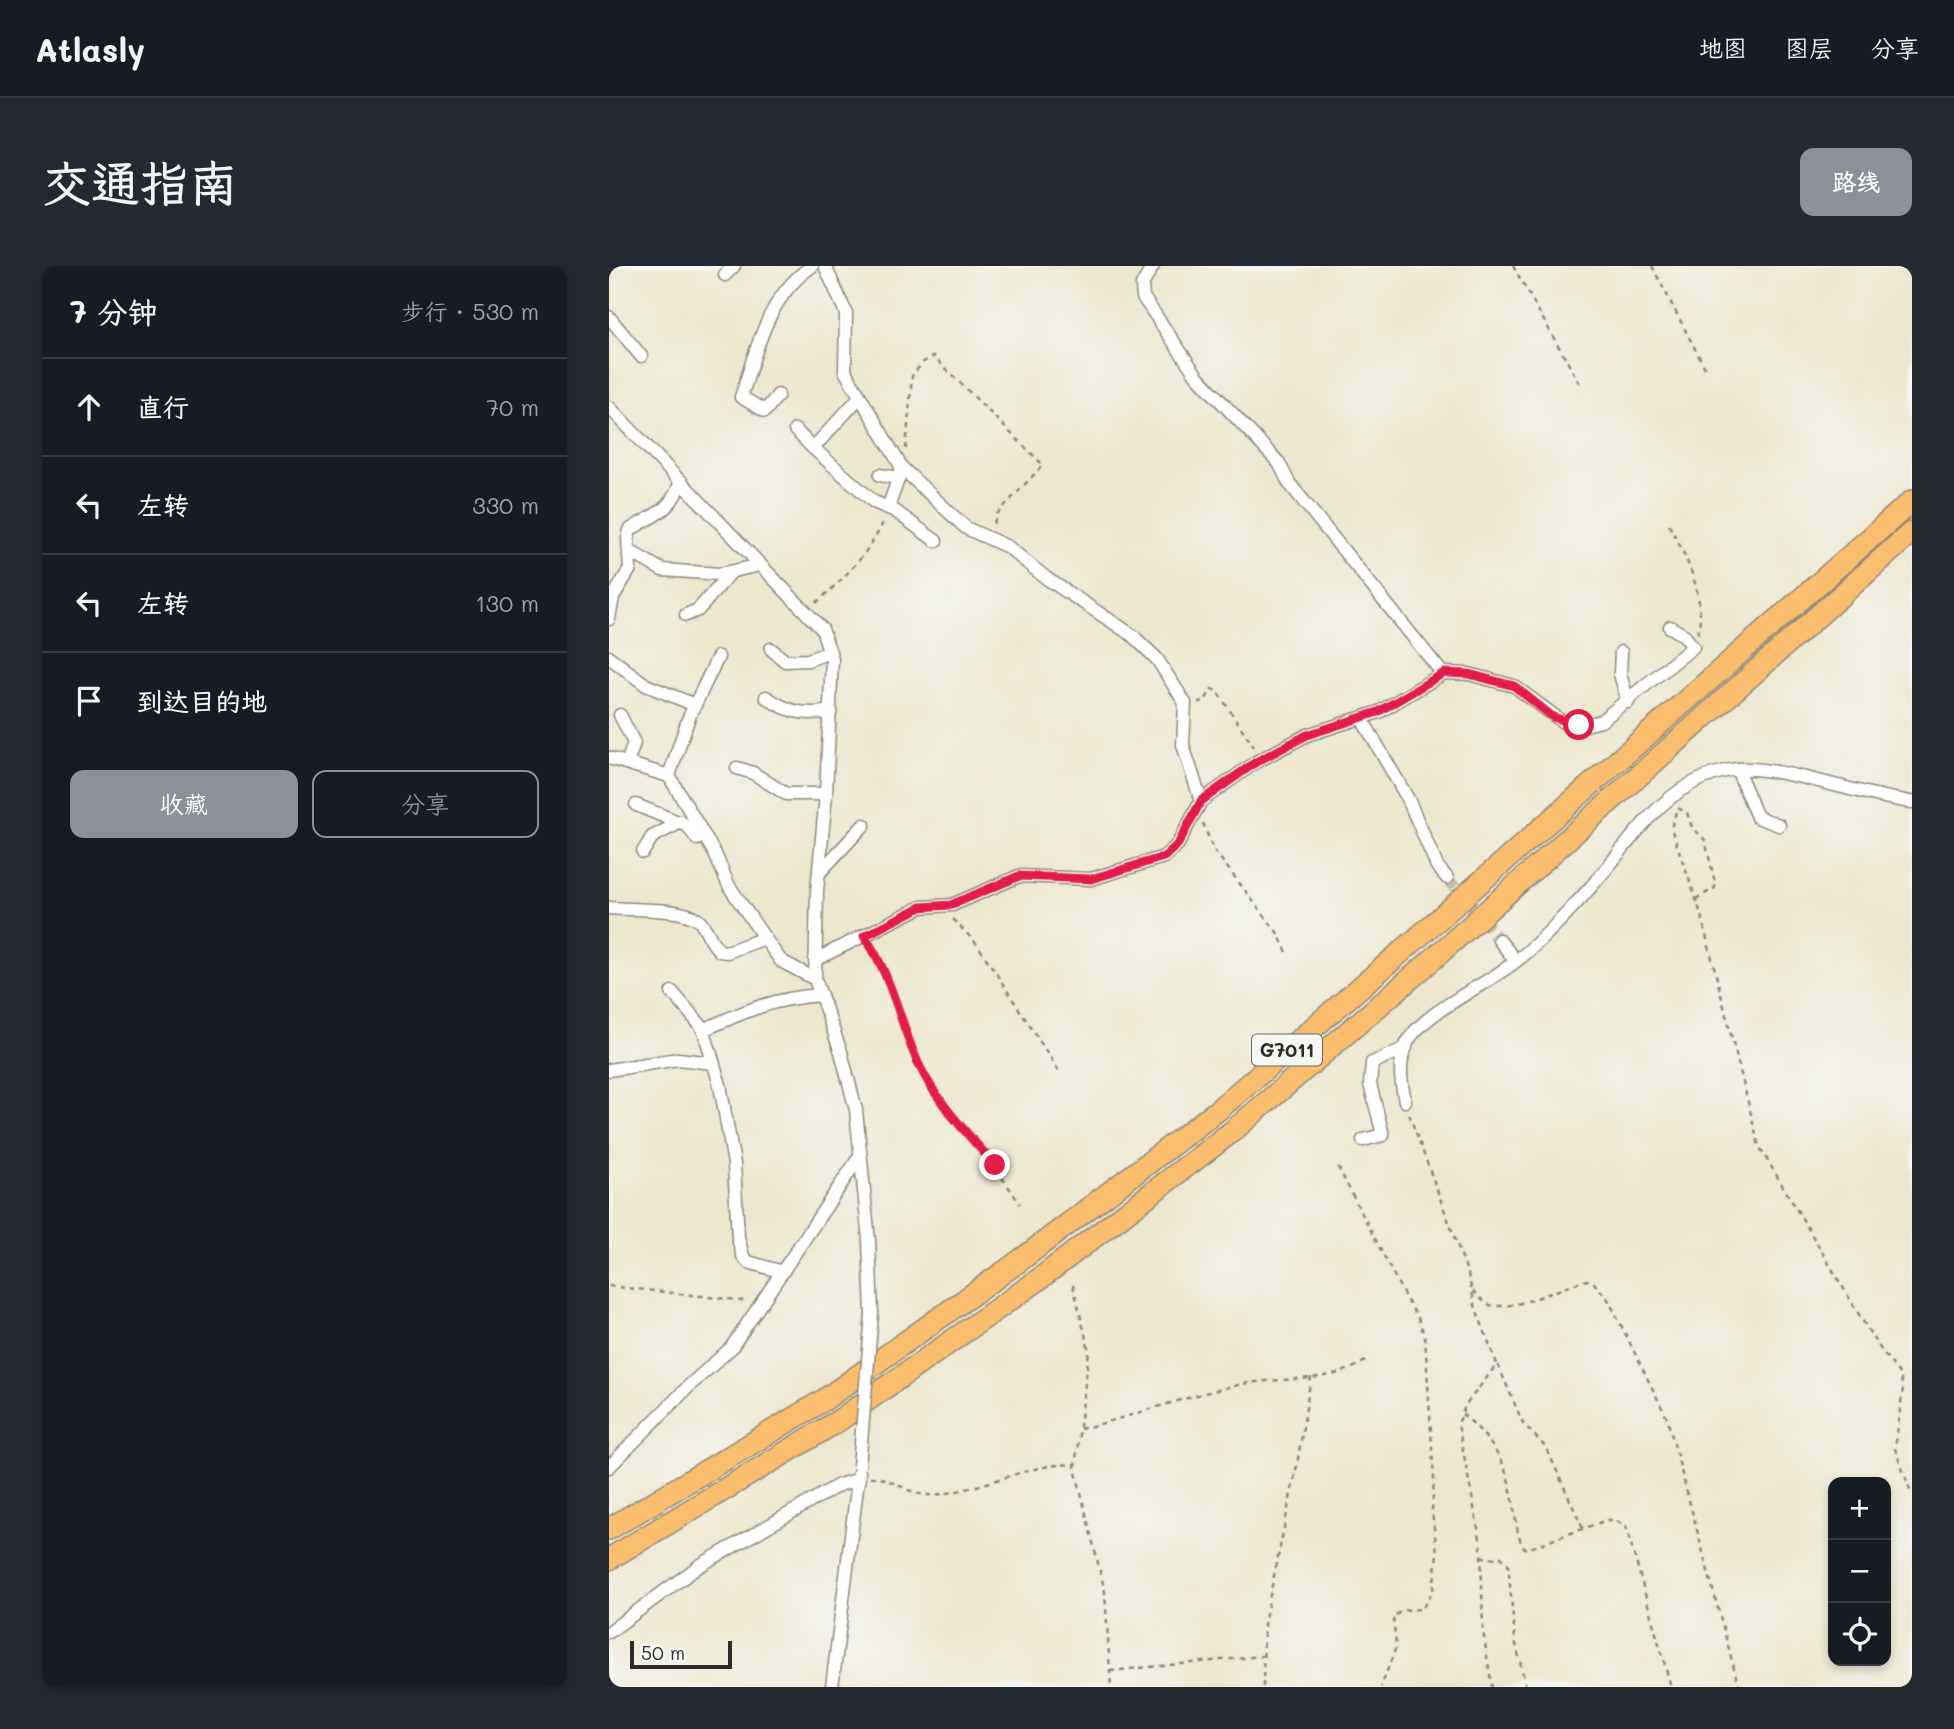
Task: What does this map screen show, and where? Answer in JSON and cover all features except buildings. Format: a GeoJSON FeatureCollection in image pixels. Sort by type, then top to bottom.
{"type":"FeatureCollection","features":[{"type":"Feature","properties":{"kind":"highway","name":"G7011"},"geometry":{"type":"LineString","coordinates":[[609,1529],[824,1400],[1019,1262],[1218,1110],[1405,949],[1912,501]]}},
{"type":"Feature","properties":{"kind":"highway","name":"G7011"},"geometry":{"type":"LineString","coordinates":[[609,1559],[838,1421],[1034,1283],[1234,1130],[1442,950],[1912,532]]}},
{"type":"Feature","properties":{"kind":"street"},"geometry":{"type":"LineString","coordinates":[[778,396],[765,411],[741,397],[770,313],[795,280],[811,266]]}},
{"type":"Feature","properties":{"kind":"street"},"geometry":{"type":"LineString","coordinates":[[825,266],[846,313],[845,371],[902,473],[958,522],[973,532],[1008,547],[1046,578],[1132,635],[1168,672],[1185,703],[1182,737],[1201,801]]}},
{"type":"Feature","properties":{"kind":"street"},"geometry":{"type":"LineString","coordinates":[[1153,266],[1141,291],[1160,326],[1197,376],[1279,463],[1289,483],[1443,674]]}},
{"type":"Feature","properties":{"kind":"street"},"geometry":{"type":"LineString","coordinates":[[609,317],[641,356]]}},
{"type":"Feature","properties":{"kind":"street"},"geometry":{"type":"LineString","coordinates":[[813,448],[859,398]]}},
{"type":"Feature","properties":{"kind":"street"},"geometry":{"type":"LineString","coordinates":[[609,407],[822,629],[830,652],[831,711],[819,873],[815,979],[856,1110],[869,1241],[872,1314],[859,1473],[852,1510],[832,1687]]}},
{"type":"Feature","properties":{"kind":"street"},"geometry":{"type":"LineString","coordinates":[[795,430],[870,499],[936,541]]}},
{"type":"Feature","properties":{"kind":"street"},"geometry":{"type":"LineString","coordinates":[[880,475],[902,473]]}},
{"type":"Feature","properties":{"kind":"street"},"geometry":{"type":"LineString","coordinates":[[888,508],[902,473]]}},
{"type":"Feature","properties":{"kind":"street"},"geometry":{"type":"LineString","coordinates":[[609,619],[613,597],[630,569],[630,530],[667,508],[676,497],[681,481]]}},
{"type":"Feature","properties":{"kind":"street"},"geometry":{"type":"LineString","coordinates":[[631,552],[662,570],[720,574],[760,565]]}},
{"type":"Feature","properties":{"kind":"street"},"geometry":{"type":"LineString","coordinates":[[685,615],[705,604],[731,572]]}},
{"type":"Feature","properties":{"kind":"street"},"geometry":{"type":"LineString","coordinates":[[815,960],[921,907],[963,901],[1019,876],[1091,879],[1143,865],[1172,851],[1201,801],[1261,759],[1307,735],[1378,712],[1443,674],[1469,674],[1514,686],[1553,717],[1573,724],[1601,720],[1628,702],[1693,647],[1684,635],[1670,627]]}},
{"type":"Feature","properties":{"kind":"street"},"geometry":{"type":"LineString","coordinates":[[771,649],[785,661],[808,660],[830,652]]}},
{"type":"Feature","properties":{"kind":"street"},"geometry":{"type":"LineString","coordinates":[[1621,652],[1620,674],[1628,702]]}},
{"type":"Feature","properties":{"kind":"street"},"geometry":{"type":"LineString","coordinates":[[609,657],[646,685],[695,705]]}},
{"type":"Feature","properties":{"kind":"street"},"geometry":{"type":"LineString","coordinates":[[669,776],[695,705],[718,657]]}},
{"type":"Feature","properties":{"kind":"street"},"geometry":{"type":"LineString","coordinates":[[766,697],[785,710],[798,713],[831,711]]}},
{"type":"Feature","properties":{"kind":"street"},"geometry":{"type":"LineString","coordinates":[[620,715],[634,743],[627,762]]}},
{"type":"Feature","properties":{"kind":"street"},"geometry":{"type":"LineString","coordinates":[[1362,719],[1408,799],[1437,866],[1447,878]]}},
{"type":"Feature","properties":{"kind":"street"},"geometry":{"type":"LineString","coordinates":[[609,758],[669,776],[727,881],[781,961],[815,979]]}},
{"type":"Feature","properties":{"kind":"street"},"geometry":{"type":"LineString","coordinates":[[737,768],[753,773],[786,794],[826,794]]}},
{"type":"Feature","properties":{"kind":"street"},"geometry":{"type":"LineString","coordinates":[[1737,769],[1757,817],[1779,825]]}},
{"type":"Feature","properties":{"kind":"street"},"geometry":{"type":"LineString","coordinates":[[1399,1074],[1413,1034],[1516,961],[1601,875],[1641,823],[1682,792],[1713,775],[1737,769],[1763,771],[1889,800],[1912,802]]}},
{"type":"Feature","properties":{"kind":"street"},"geometry":{"type":"LineString","coordinates":[[636,805],[688,826],[717,873],[727,881]]}},
{"type":"Feature","properties":{"kind":"street"},"geometry":{"type":"LineString","coordinates":[[643,852],[652,837],[681,822]]}},
{"type":"Feature","properties":{"kind":"street"},"geometry":{"type":"LineString","coordinates":[[819,873],[864,825]]}},
{"type":"Feature","properties":{"kind":"street"},"geometry":{"type":"LineString","coordinates":[[609,908],[689,915],[702,923],[706,936],[720,951],[727,952],[765,938]]}},
{"type":"Feature","properties":{"kind":"street"},"geometry":{"type":"LineString","coordinates":[[1499,940],[1516,961]]}},
{"type":"Feature","properties":{"kind":"street"},"geometry":{"type":"LineString","coordinates":[[672,992],[703,1030],[713,1063],[734,1164],[739,1237],[743,1256],[748,1262],[783,1272]]}},
{"type":"Feature","properties":{"kind":"street"},"geometry":{"type":"LineString","coordinates":[[703,1030],[763,1004],[821,995]]}},
{"type":"Feature","properties":{"kind":"street"},"geometry":{"type":"LineString","coordinates":[[1363,1140],[1383,1135],[1369,1079],[1372,1063],[1406,1048]]}},
{"type":"Feature","properties":{"kind":"street"},"geometry":{"type":"LineString","coordinates":[[1387,1055],[1399,1074],[1405,1101]]}},
{"type":"Feature","properties":{"kind":"street"},"geometry":{"type":"LineString","coordinates":[[609,1070],[678,1059],[713,1063]]}},
{"type":"Feature","properties":{"kind":"street"},"geometry":{"type":"LineString","coordinates":[[609,1467],[690,1385],[731,1348],[860,1156]]}},
{"type":"Feature","properties":{"kind":"street"},"geometry":{"type":"LineString","coordinates":[[609,1632],[656,1601],[699,1566],[859,1473]]}},
{"type":"Feature","properties":{"kind":"path"},"geometry":{"type":"LineString","coordinates":[[1513,266],[1581,386]]}},
{"type":"Feature","properties":{"kind":"path"},"geometry":{"type":"LineString","coordinates":[[1652,266],[1706,370]]}},
{"type":"Feature","properties":{"kind":"path"},"geometry":{"type":"LineString","coordinates":[[902,473],[912,376],[922,363],[933,356],[1043,466],[997,514],[989,538]]}},
{"type":"Feature","properties":{"kind":"path"},"geometry":{"type":"LineString","coordinates":[[806,612],[874,544],[888,508]]}},
{"type":"Feature","properties":{"kind":"path"},"geometry":{"type":"LineString","coordinates":[[1669,526],[1692,569],[1700,613],[1699,634],[1693,647]]}},
{"type":"Feature","properties":{"kind":"path"},"geometry":{"type":"LineString","coordinates":[[1185,703],[1192,701],[1201,704],[1212,689],[1217,691],[1237,717],[1261,759]]}},
{"type":"Feature","properties":{"kind":"path"},"geometry":{"type":"LineString","coordinates":[[1682,792],[1671,828],[1696,900],[1759,1146],[1831,1271],[1902,1381],[1895,1449],[1912,1495]]}},
{"type":"Feature","properties":{"kind":"path"},"geometry":{"type":"LineString","coordinates":[[1678,808],[1687,813],[1692,827],[1705,840],[1715,883],[1715,888],[1696,900]]}},
{"type":"Feature","properties":{"kind":"path"},"geometry":{"type":"LineString","coordinates":[[1194,813],[1205,826],[1213,849],[1277,932],[1287,953]]}},
{"type":"Feature","properties":{"kind":"path"},"geometry":{"type":"LineString","coordinates":[[937,905],[967,931],[977,944],[1059,1071]]}},
{"type":"Feature","properties":{"kind":"path"},"geometry":{"type":"LineString","coordinates":[[864,936],[878,959],[913,1053],[924,1072],[953,1116],[995,1165],[1020,1204]]}},
{"type":"Feature","properties":{"kind":"path"},"geometry":{"type":"LineString","coordinates":[[1405,1101],[1497,1364],[1523,1423],[1547,1450],[1583,1529]]}},
{"type":"Feature","properties":{"kind":"path"},"geometry":{"type":"LineString","coordinates":[[1339,1167],[1405,1299],[1418,1318],[1425,1337],[1433,1469],[1432,1511],[1437,1553],[1433,1591],[1422,1609],[1403,1610],[1393,1617],[1396,1647],[1381,1687]]}},
{"type":"Feature","properties":{"kind":"path"},"geometry":{"type":"LineString","coordinates":[[1472,1290],[1484,1302],[1500,1305],[1523,1301],[1587,1280],[1594,1283],[1608,1299],[1667,1418],[1739,1687]]}},
{"type":"Feature","properties":{"kind":"path"},"geometry":{"type":"LineString","coordinates":[[1073,1285],[1089,1351],[1075,1468],[1105,1592],[1111,1687]]}},
{"type":"Feature","properties":{"kind":"path"},"geometry":{"type":"LineString","coordinates":[[609,1286],[717,1296],[759,1307]]}},
{"type":"Feature","properties":{"kind":"path"},"geometry":{"type":"LineString","coordinates":[[1080,1429],[1242,1384],[1336,1374],[1368,1359]]}},
{"type":"Feature","properties":{"kind":"path"},"geometry":{"type":"LineString","coordinates":[[1492,1687],[1483,1631],[1481,1556],[1477,1522],[1458,1424],[1497,1364]]}},
{"type":"Feature","properties":{"kind":"path"},"geometry":{"type":"LineString","coordinates":[[1263,1687],[1264,1624],[1297,1465],[1311,1377]]}},
{"type":"Feature","properties":{"kind":"path"},"geometry":{"type":"LineString","coordinates":[[1462,1414],[1494,1448],[1509,1483],[1514,1521],[1523,1548],[1527,1549],[1614,1520],[1626,1526],[1631,1534],[1671,1687]]}},
{"type":"Feature","properties":{"kind":"path"},"geometry":{"type":"LineString","coordinates":[[859,1473],[878,1477],[911,1491],[932,1495],[1033,1470],[1066,1464],[1074,1464],[1075,1468]]}},
{"type":"Feature","properties":{"kind":"path"},"geometry":{"type":"LineString","coordinates":[[1481,1556],[1490,1559],[1500,1556],[1509,1564],[1515,1640],[1526,1687]]}},
{"type":"Feature","properties":{"kind":"path"},"geometry":{"type":"LineString","coordinates":[[1110,1671],[1262,1656]]}},
{"type":"Feature","properties":{"kind":"tunnel"},"geometry":{"type":"LineString","coordinates":[[1447,878],[1499,940]]}},
{"type":"Feature","properties":{"kind":"route"},"geometry":{"type":"LineString","coordinates":[[995,1165],[953,1116],[913,1053],[878,959],[864,936],[921,907],[951,905],[1019,876],[1091,879],[1164,857],[1178,844],[1201,801],[1256,762],[1307,735],[1378,712],[1444,673],[1469,674],[1514,686],[1525,692],[1553,717],[1579,725]]}}]}
